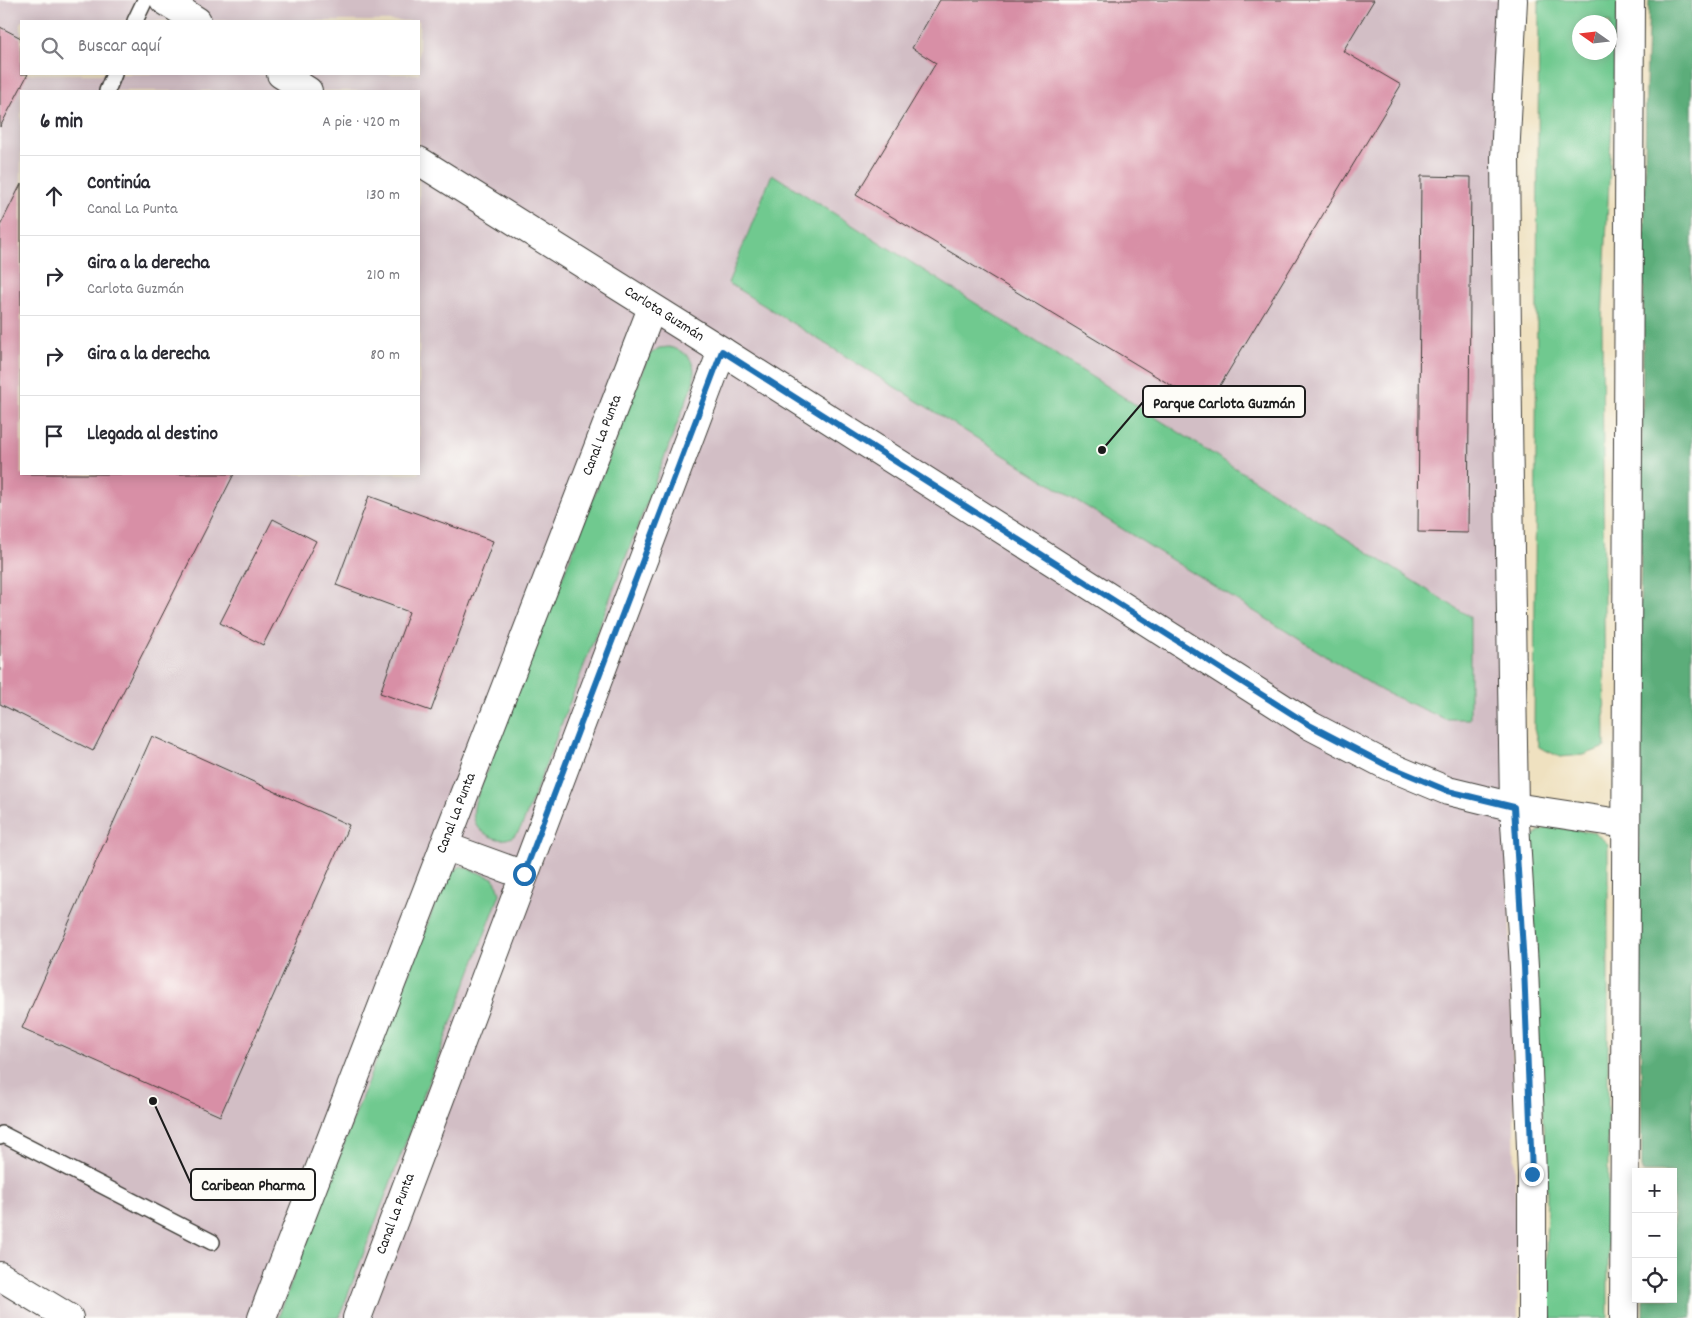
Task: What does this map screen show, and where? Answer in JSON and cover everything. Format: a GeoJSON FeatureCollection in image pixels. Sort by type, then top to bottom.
{"type":"FeatureCollection","features":[{"type":"Feature","properties":{"kind":"street"},"geometry":{"type":"LineString","coordinates":[[164,0],[195,20]]}},
{"type":"Feature","properties":{"kind":"street"},"geometry":{"type":"LineString","coordinates":[[1513,0],[1505,158],[1508,421],[1514,807],[1524,966],[1532,1174],[1532,1318]]}},
{"type":"Feature","properties":{"kind":"street"},"geometry":{"type":"LineString","coordinates":[[1624,1318],[1630,0]]}},
{"type":"Feature","properties":{"kind":"street"},"geometry":{"type":"LineString","coordinates":[[283,75],[306,90]]}},
{"type":"Feature","properties":{"kind":"street","name":"Carlota Guzmán"},"geometry":{"type":"LineString","coordinates":[[420,162],[722,351],[1311,726],[1386,765],[1448,791],[1514,807],[1626,824]]}},
{"type":"Feature","properties":{"kind":"street","name":"Canal La Punta"},"geometry":{"type":"LineString","coordinates":[[262,1318],[652,308]]}},
{"type":"Feature","properties":{"kind":"street","name":"Canal La Punta"},"geometry":{"type":"LineString","coordinates":[[357,1318],[722,351]]}},
{"type":"Feature","properties":{"kind":"street"},"geometry":{"type":"LineString","coordinates":[[444,846],[524,874]]}},
{"type":"Feature","properties":{"kind":"street"},"geometry":{"type":"LineString","coordinates":[[0,1276],[69,1318]]}},
{"type":"Feature","properties":{"kind":"lane"},"geometry":{"type":"LineString","coordinates":[[135,20],[145,0]]}},
{"type":"Feature","properties":{"kind":"lane"},"geometry":{"type":"LineString","coordinates":[[106,90],[114,75]]}},
{"type":"Feature","properties":{"kind":"lane"},"geometry":{"type":"LineString","coordinates":[[0,1137],[2,1134],[212,1242]]}},
{"type":"Feature","properties":{"kind":"shaded area"},"geometry":{"type":"Polygon","coordinates":[[[0,0],[1508,0],[1497,299],[1518,1318],[0,1318],[0,0]]]}},
{"type":"Feature","properties":{"kind":"green space"},"geometry":{"type":"Polygon","coordinates":[[[1539,0],[1618,0],[1617,20],[1617,15],[1572,15],[1572,60],[1615,60],[1602,322],[1605,747],[1584,755],[1560,757],[1539,747],[1534,729],[1539,0]]]}},
{"type":"Feature","properties":{"kind":"green space"},"geometry":{"type":"Polygon","coordinates":[[[1649,0],[1692,0],[1692,1318],[1643,1318],[1643,1303],[1677,1303],[1677,1168],[1642,1168],[1638,791],[1646,85],[1649,0]]]}},
{"type":"Feature","properties":{"kind":"green space"},"geometry":{"type":"Polygon","coordinates":[[[772,174],[1470,617],[1470,719],[1445,719],[1382,691],[728,283],[772,174]]]}},
{"type":"Feature","properties":{"kind":"green space"},"geometry":{"type":"Polygon","coordinates":[[[669,347],[682,352],[690,359],[694,370],[693,383],[524,821],[518,832],[512,837],[501,839],[490,837],[475,822],[473,814],[475,802],[649,355],[659,348],[669,347]]]}},
{"type":"Feature","properties":{"kind":"green space"},"geometry":{"type":"Polygon","coordinates":[[[1549,826],[1596,833],[1608,844],[1608,1318],[1545,1318],[1547,1191],[1527,856],[1531,837],[1549,826]]]}},
{"type":"Feature","properties":{"kind":"green space"},"geometry":{"type":"Polygon","coordinates":[[[461,866],[493,878],[500,894],[339,1318],[278,1318],[445,878],[461,866]]]}},
{"type":"Feature","properties":{"kind":"building"},"geometry":{"type":"Polygon","coordinates":[[[940,0],[1374,0],[1343,51],[1401,85],[1207,407],[856,195],[936,63],[912,48],[940,0]]]}},
{"type":"Feature","properties":{"kind":"building"},"geometry":{"type":"Polygon","coordinates":[[[0,27],[20,37],[20,75],[27,75],[0,127],[0,27]]]}},
{"type":"Feature","properties":{"kind":"building"},"geometry":{"type":"Polygon","coordinates":[[[1421,176],[1471,177],[1468,533],[1418,532],[1421,176]]]}},
{"type":"Feature","properties":{"kind":"building"},"geometry":{"type":"Polygon","coordinates":[[[20,186],[20,475],[233,475],[93,751],[0,704],[0,226],[20,186]]]}},
{"type":"Feature","properties":{"kind":"building"},"geometry":{"type":"Polygon","coordinates":[[[369,496],[493,541],[431,711],[380,693],[409,612],[336,585],[369,496]]]}},
{"type":"Feature","properties":{"kind":"building"},"geometry":{"type":"Polygon","coordinates":[[[273,519],[316,541],[263,645],[220,623],[273,519]]]}},
{"type":"Feature","properties":{"kind":"building"},"geometry":{"type":"Polygon","coordinates":[[[152,736],[349,825],[220,1116],[22,1028],[152,736]]]}},
{"type":"Feature","properties":{"kind":"place","name":"Parque Carlota Guzmán"},"geometry":{"type":"Point","coordinates":[1102,450]}},
{"type":"Feature","properties":{"kind":"place","name":"Caribean Pharma"},"geometry":{"type":"Point","coordinates":[153,1101]}},
{"type":"Feature","properties":{"kind":"route"},"geometry":{"type":"LineString","coordinates":[[524,874],[722,351],[1311,726],[1386,765],[1448,791],[1514,807],[1524,966],[1532,1174]]}}]}
